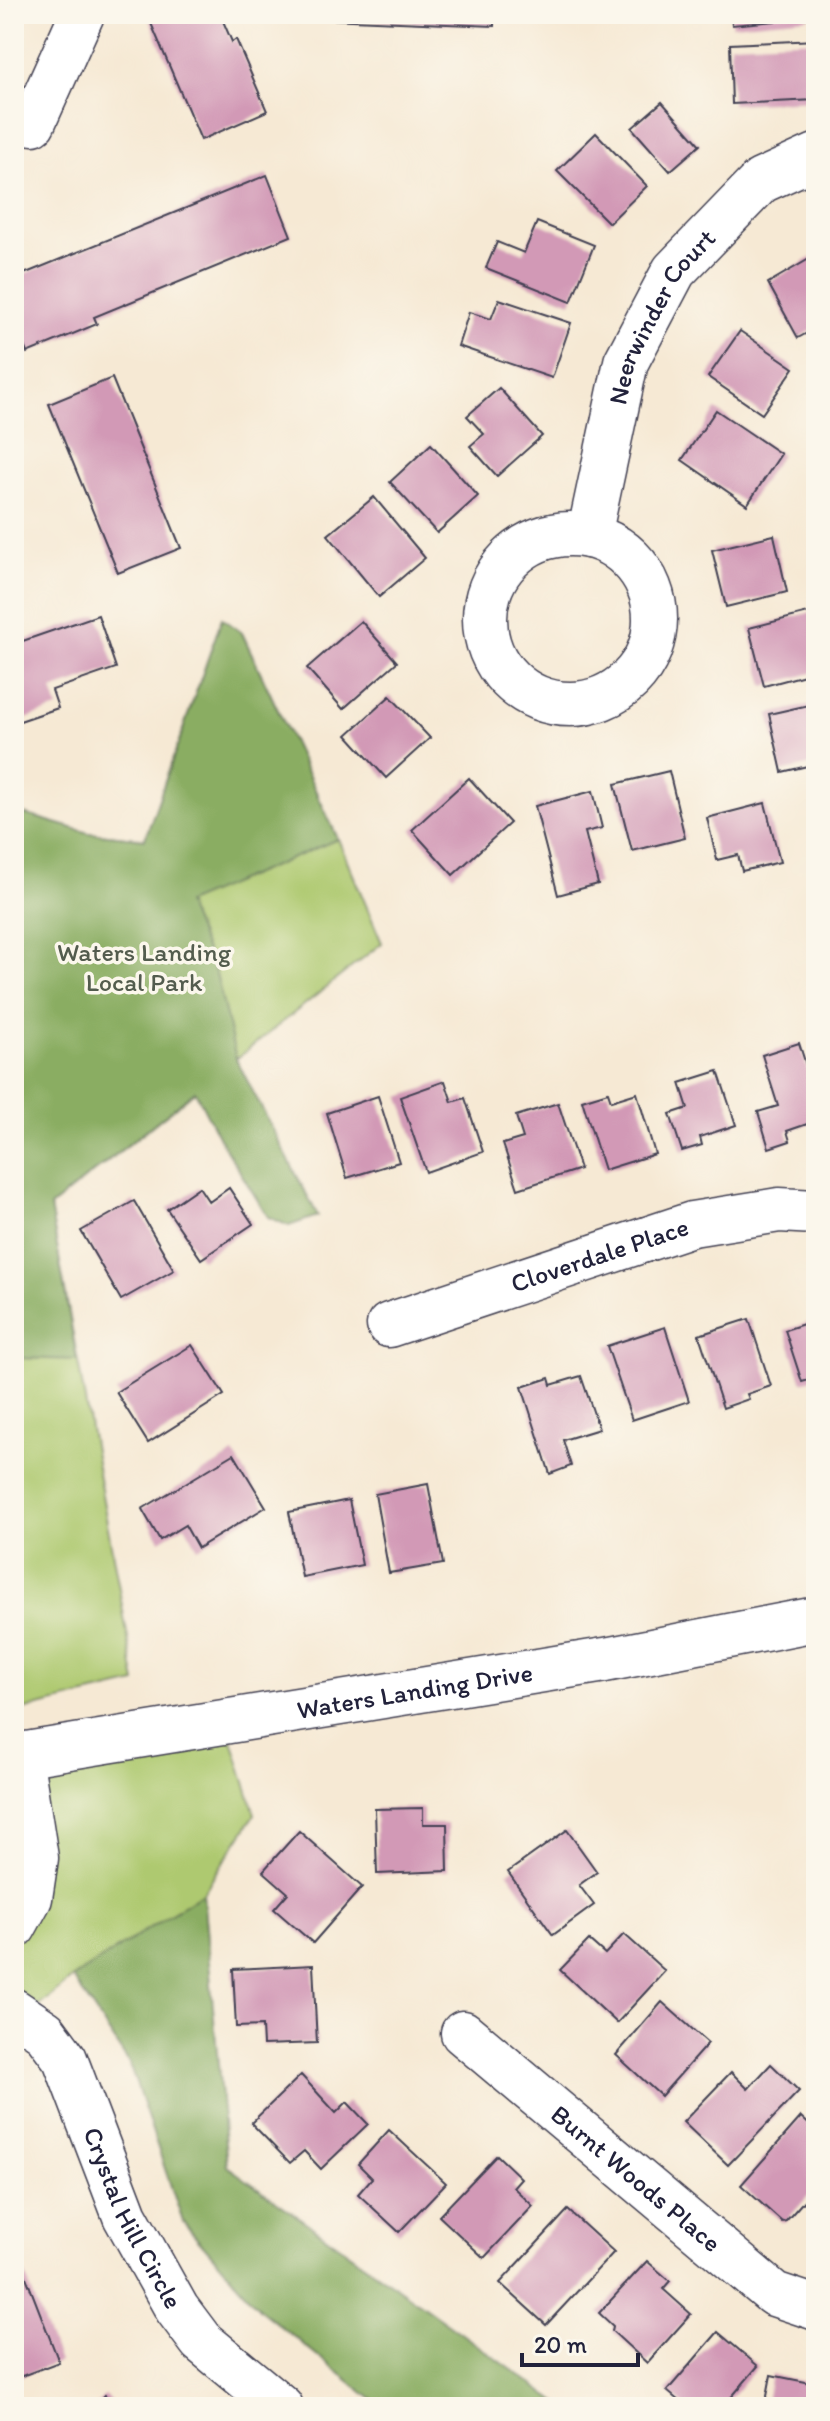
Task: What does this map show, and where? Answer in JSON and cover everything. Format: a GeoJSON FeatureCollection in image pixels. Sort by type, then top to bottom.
{"type":"FeatureCollection","features":[{"type":"Feature","properties":{"kind":"street"},"geometry":{"type":"LineString","coordinates":[[33,123],[82,14]]}},
{"type":"Feature","properties":{"kind":"street","name":"Neerwinder Court"},"geometry":{"type":"LineString","coordinates":[[589,536],[626,362],[674,271],[761,181],[816,156]]}},
{"type":"Feature","properties":{"kind":"street","name":"Cloverdale Place"},"geometry":{"type":"LineString","coordinates":[[389,1325],[692,1224],[779,1210],[816,1212]]}},
{"type":"Feature","properties":{"kind":"street","name":"Waters Landing Drive"},"geometry":{"type":"LineString","coordinates":[[17,1756],[605,1660],[816,1619]]}},
{"type":"Feature","properties":{"kind":"street"},"geometry":{"type":"LineString","coordinates":[[14,1927],[30,1898],[36,1858],[17,1756]]}},
{"type":"Feature","properties":{"kind":"street","name":"Crystal Hill Circle"},"geometry":{"type":"LineString","coordinates":[[14,2011],[45,2032],[65,2059],[125,2216],[177,2309],[201,2341],[281,2407]]}},
{"type":"Feature","properties":{"kind":"street","name":"Burnt Woods Place"},"geometry":{"type":"LineString","coordinates":[[463,2033],[774,2294],[816,2308]]}},
{"type":"Feature","properties":{"kind":"green space","name":"Waters Landing Local Park"},"geometry":{"type":"Polygon","coordinates":[[[222,618],[242,633],[338,839],[382,943],[50,1207],[136,1683],[14,1712],[14,811],[89,833],[145,839],[222,618]]]}},
{"type":"Feature","properties":{"kind":"green space","name":"Waters Landing Local Park"},"geometry":{"type":"Polygon","coordinates":[[[222,618],[242,633],[338,839],[186,903],[217,977],[236,1059],[318,1216],[289,1226],[268,1217],[219,1138],[195,1091],[50,1207],[77,1360],[14,1358],[14,811],[89,833],[145,839],[222,618]]]}},
{"type":"Feature","properties":{"kind":"green space"},"geometry":{"type":"Polygon","coordinates":[[[226,1721],[255,1814],[203,1893],[73,1978],[24,2018],[14,2011],[20,1755],[226,1721]]]}},
{"type":"Feature","properties":{"kind":"green space"},"geometry":{"type":"Polygon","coordinates":[[[203,1893],[227,2166],[564,2407],[382,2407],[260,2310],[183,2222],[129,2063],[73,1978],[203,1893]]]}},
{"type":"Feature","properties":{"kind":"building"},"geometry":{"type":"Polygon","coordinates":[[[147,14],[220,14],[232,42],[236,39],[267,111],[201,140],[147,14]]]}},
{"type":"Feature","properties":{"kind":"building"},"geometry":{"type":"Polygon","coordinates":[[[305,14],[494,14],[494,26],[305,18],[305,14]]]}},
{"type":"Feature","properties":{"kind":"building"},"geometry":{"type":"Polygon","coordinates":[[[731,14],[808,14],[808,18],[732,25],[731,14]]]}},
{"type":"Feature","properties":{"kind":"building"},"geometry":{"type":"Polygon","coordinates":[[[816,40],[816,100],[732,104],[730,44],[816,40]]]}},
{"type":"Feature","properties":{"kind":"building"},"geometry":{"type":"Polygon","coordinates":[[[662,102],[700,145],[670,171],[632,128],[662,102]]]}},
{"type":"Feature","properties":{"kind":"building"},"geometry":{"type":"Polygon","coordinates":[[[596,133],[647,186],[609,223],[557,171],[596,133]]]}},
{"type":"Feature","properties":{"kind":"building"},"geometry":{"type":"Polygon","coordinates":[[[267,175],[291,236],[94,317],[97,324],[27,353],[14,322],[14,278],[267,175]]]}},
{"type":"Feature","properties":{"kind":"building"},"geometry":{"type":"Polygon","coordinates":[[[537,222],[594,245],[571,302],[486,268],[497,242],[524,253],[537,222]]]}},
{"type":"Feature","properties":{"kind":"building"},"geometry":{"type":"Polygon","coordinates":[[[816,255],[816,328],[798,338],[768,283],[816,255]]]}},
{"type":"Feature","properties":{"kind":"building"},"geometry":{"type":"Polygon","coordinates":[[[499,299],[571,323],[552,378],[458,346],[469,312],[491,319],[499,299]]]}},
{"type":"Feature","properties":{"kind":"building"},"geometry":{"type":"Polygon","coordinates":[[[740,331],[794,368],[762,414],[708,377],[740,331]]]}},
{"type":"Feature","properties":{"kind":"building"},"geometry":{"type":"Polygon","coordinates":[[[112,378],[181,548],[118,573],[49,404],[112,378]]]}},
{"type":"Feature","properties":{"kind":"building"},"geometry":{"type":"Polygon","coordinates":[[[499,388],[542,436],[497,476],[470,446],[484,434],[467,416],[499,388]]]}},
{"type":"Feature","properties":{"kind":"building"},"geometry":{"type":"Polygon","coordinates":[[[716,410],[781,454],[747,505],[682,460],[716,410]]]}},
{"type":"Feature","properties":{"kind":"building"},"geometry":{"type":"Polygon","coordinates":[[[431,444],[478,496],[437,533],[390,482],[431,444]]]}},
{"type":"Feature","properties":{"kind":"building"},"geometry":{"type":"Polygon","coordinates":[[[374,497],[425,558],[379,597],[328,535],[374,497]]]}},
{"type":"Feature","properties":{"kind":"building"},"geometry":{"type":"Polygon","coordinates":[[[774,535],[787,592],[726,607],[712,550],[774,535]]]}},
{"type":"Feature","properties":{"kind":"building"},"geometry":{"type":"Polygon","coordinates":[[[816,611],[816,672],[764,686],[749,628],[816,611]]]}},
{"type":"Feature","properties":{"kind":"building"},"geometry":{"type":"Polygon","coordinates":[[[98,615],[116,668],[52,690],[58,708],[14,723],[14,644],[98,615]]]}},
{"type":"Feature","properties":{"kind":"building"},"geometry":{"type":"Polygon","coordinates":[[[361,621],[397,662],[343,709],[307,668],[361,621]]]}},
{"type":"Feature","properties":{"kind":"building"},"geometry":{"type":"Polygon","coordinates":[[[390,696],[430,738],[386,778],[347,735],[390,696]]]}},
{"type":"Feature","properties":{"kind":"building"},"geometry":{"type":"Polygon","coordinates":[[[809,705],[813,722],[816,721],[816,764],[782,772],[769,714],[809,705]]]}},
{"type":"Feature","properties":{"kind":"building"},"geometry":{"type":"Polygon","coordinates":[[[669,771],[685,838],[632,851],[615,784],[669,771]]]}},
{"type":"Feature","properties":{"kind":"building"},"geometry":{"type":"Polygon","coordinates":[[[469,778],[510,823],[453,875],[412,830],[469,778]]]}},
{"type":"Feature","properties":{"kind":"building"},"geometry":{"type":"Polygon","coordinates":[[[593,791],[602,828],[585,832],[598,884],[558,895],[535,806],[593,791]]]}},
{"type":"Feature","properties":{"kind":"building"},"geometry":{"type":"Polygon","coordinates":[[[765,803],[780,862],[742,871],[738,855],[717,860],[707,818],[765,803]]]}},
{"type":"Feature","properties":{"kind":"building"},"geometry":{"type":"Polygon","coordinates":[[[799,1043],[816,1096],[816,1121],[787,1131],[790,1141],[769,1148],[758,1112],[778,1106],[762,1055],[799,1043]]]}},
{"type":"Feature","properties":{"kind":"building"},"geometry":{"type":"Polygon","coordinates":[[[718,1071],[736,1125],[700,1137],[702,1145],[682,1151],[670,1114],[688,1108],[680,1083],[718,1071]]]}},
{"type":"Feature","properties":{"kind":"building"},"geometry":{"type":"Polygon","coordinates":[[[445,1081],[452,1102],[465,1098],[483,1152],[426,1172],[400,1097],[445,1081]]]}},
{"type":"Feature","properties":{"kind":"building"},"geometry":{"type":"Polygon","coordinates":[[[608,1092],[611,1101],[637,1093],[655,1154],[604,1170],[582,1100],[608,1092]]]}},
{"type":"Feature","properties":{"kind":"building"},"geometry":{"type":"Polygon","coordinates":[[[378,1096],[399,1162],[347,1178],[327,1113],[378,1096]]]}},
{"type":"Feature","properties":{"kind":"building"},"geometry":{"type":"Polygon","coordinates":[[[558,1103],[580,1169],[518,1189],[503,1144],[523,1138],[516,1116],[558,1103]]]}},
{"type":"Feature","properties":{"kind":"building"},"geometry":{"type":"Polygon","coordinates":[[[199,1187],[209,1202],[229,1188],[253,1224],[201,1259],[167,1209],[199,1187]]]}},
{"type":"Feature","properties":{"kind":"building"},"geometry":{"type":"Polygon","coordinates":[[[134,1201],[174,1270],[121,1300],[81,1231],[134,1201]]]}},
{"type":"Feature","properties":{"kind":"building"},"geometry":{"type":"Polygon","coordinates":[[[749,1319],[771,1386],[747,1394],[749,1399],[723,1408],[699,1335],[749,1319]]]}},
{"type":"Feature","properties":{"kind":"building"},"geometry":{"type":"Polygon","coordinates":[[[816,1320],[816,1378],[802,1382],[785,1330],[816,1320]]]}},
{"type":"Feature","properties":{"kind":"building"},"geometry":{"type":"Polygon","coordinates":[[[665,1327],[689,1401],[632,1420],[607,1346],[665,1327]]]}},
{"type":"Feature","properties":{"kind":"building"},"geometry":{"type":"Polygon","coordinates":[[[192,1345],[224,1395],[148,1443],[116,1392],[192,1345]]]}},
{"type":"Feature","properties":{"kind":"building"},"geometry":{"type":"Polygon","coordinates":[[[581,1376],[599,1429],[563,1440],[571,1466],[550,1474],[522,1387],[549,1378],[551,1385],[581,1376]]]}},
{"type":"Feature","properties":{"kind":"building"},"geometry":{"type":"Polygon","coordinates":[[[234,1454],[266,1507],[198,1548],[185,1525],[160,1540],[142,1509],[234,1454]]]}},
{"type":"Feature","properties":{"kind":"building"},"geometry":{"type":"Polygon","coordinates":[[[428,1484],[443,1564],[389,1573],[375,1494],[428,1484]]]}},
{"type":"Feature","properties":{"kind":"building"},"geometry":{"type":"Polygon","coordinates":[[[349,1500],[362,1565],[302,1577],[289,1512],[349,1500]]]}},
{"type":"Feature","properties":{"kind":"building"},"geometry":{"type":"Polygon","coordinates":[[[423,1808],[423,1824],[447,1824],[448,1871],[377,1874],[375,1809],[423,1808]]]}},
{"type":"Feature","properties":{"kind":"building"},"geometry":{"type":"Polygon","coordinates":[[[567,1830],[597,1872],[579,1885],[594,1905],[553,1935],[508,1872],[567,1830]]]}},
{"type":"Feature","properties":{"kind":"building"},"geometry":{"type":"Polygon","coordinates":[[[299,1831],[362,1887],[313,1943],[274,1909],[288,1893],[263,1871],[299,1831]]]}},
{"type":"Feature","properties":{"kind":"building"},"geometry":{"type":"Polygon","coordinates":[[[624,1934],[665,1971],[617,2023],[560,1970],[589,1940],[605,1954],[624,1934]]]}},
{"type":"Feature","properties":{"kind":"building"},"geometry":{"type":"Polygon","coordinates":[[[313,1965],[317,2043],[263,2045],[262,2026],[236,2027],[233,1969],[313,1965]]]}},
{"type":"Feature","properties":{"kind":"building"},"geometry":{"type":"Polygon","coordinates":[[[662,2002],[708,2043],[661,2096],[616,2055],[662,2002]]]}},
{"type":"Feature","properties":{"kind":"building"},"geometry":{"type":"Polygon","coordinates":[[[771,2064],[799,2091],[728,2165],[683,2122],[731,2072],[748,2089],[771,2064]]]}},
{"type":"Feature","properties":{"kind":"building"},"geometry":{"type":"Polygon","coordinates":[[[301,2075],[336,2113],[347,2102],[368,2124],[321,2169],[304,2151],[290,2163],[251,2123],[301,2075]]]}},
{"type":"Feature","properties":{"kind":"building"},"geometry":{"type":"Polygon","coordinates":[[[801,2117],[816,2131],[816,2142],[812,2147],[816,2151],[816,2187],[782,2222],[741,2185],[801,2117]]]}},
{"type":"Feature","properties":{"kind":"building"},"geometry":{"type":"Polygon","coordinates":[[[389,2130],[446,2183],[399,2232],[358,2194],[372,2178],[358,2164],[389,2130]]]}},
{"type":"Feature","properties":{"kind":"building"},"geometry":{"type":"Polygon","coordinates":[[[497,2155],[521,2178],[513,2187],[533,2206],[484,2258],[439,2216],[497,2155]]]}},
{"type":"Feature","properties":{"kind":"building"},"geometry":{"type":"Polygon","coordinates":[[[568,2210],[614,2252],[546,2325],[500,2283],[568,2210]]]}},
{"type":"Feature","properties":{"kind":"building"},"geometry":{"type":"Polygon","coordinates":[[[14,2246],[59,2362],[14,2379],[14,2246]]]}},
{"type":"Feature","properties":{"kind":"building"},"geometry":{"type":"Polygon","coordinates":[[[647,2261],[670,2281],[663,2289],[691,2314],[647,2363],[612,2331],[613,2326],[599,2313],[647,2261]]]}},
{"type":"Feature","properties":{"kind":"building"},"geometry":{"type":"Polygon","coordinates":[[[718,2332],[758,2366],[723,2407],[686,2407],[667,2391],[718,2332]]]}},
{"type":"Feature","properties":{"kind":"building"},"geometry":{"type":"Polygon","coordinates":[[[771,2375],[816,2384],[816,2407],[765,2407],[771,2375]]]}},
{"type":"Feature","properties":{"kind":"building"},"geometry":{"type":"Polygon","coordinates":[[[105,2395],[118,2407],[94,2407],[105,2395]]]}}]}
